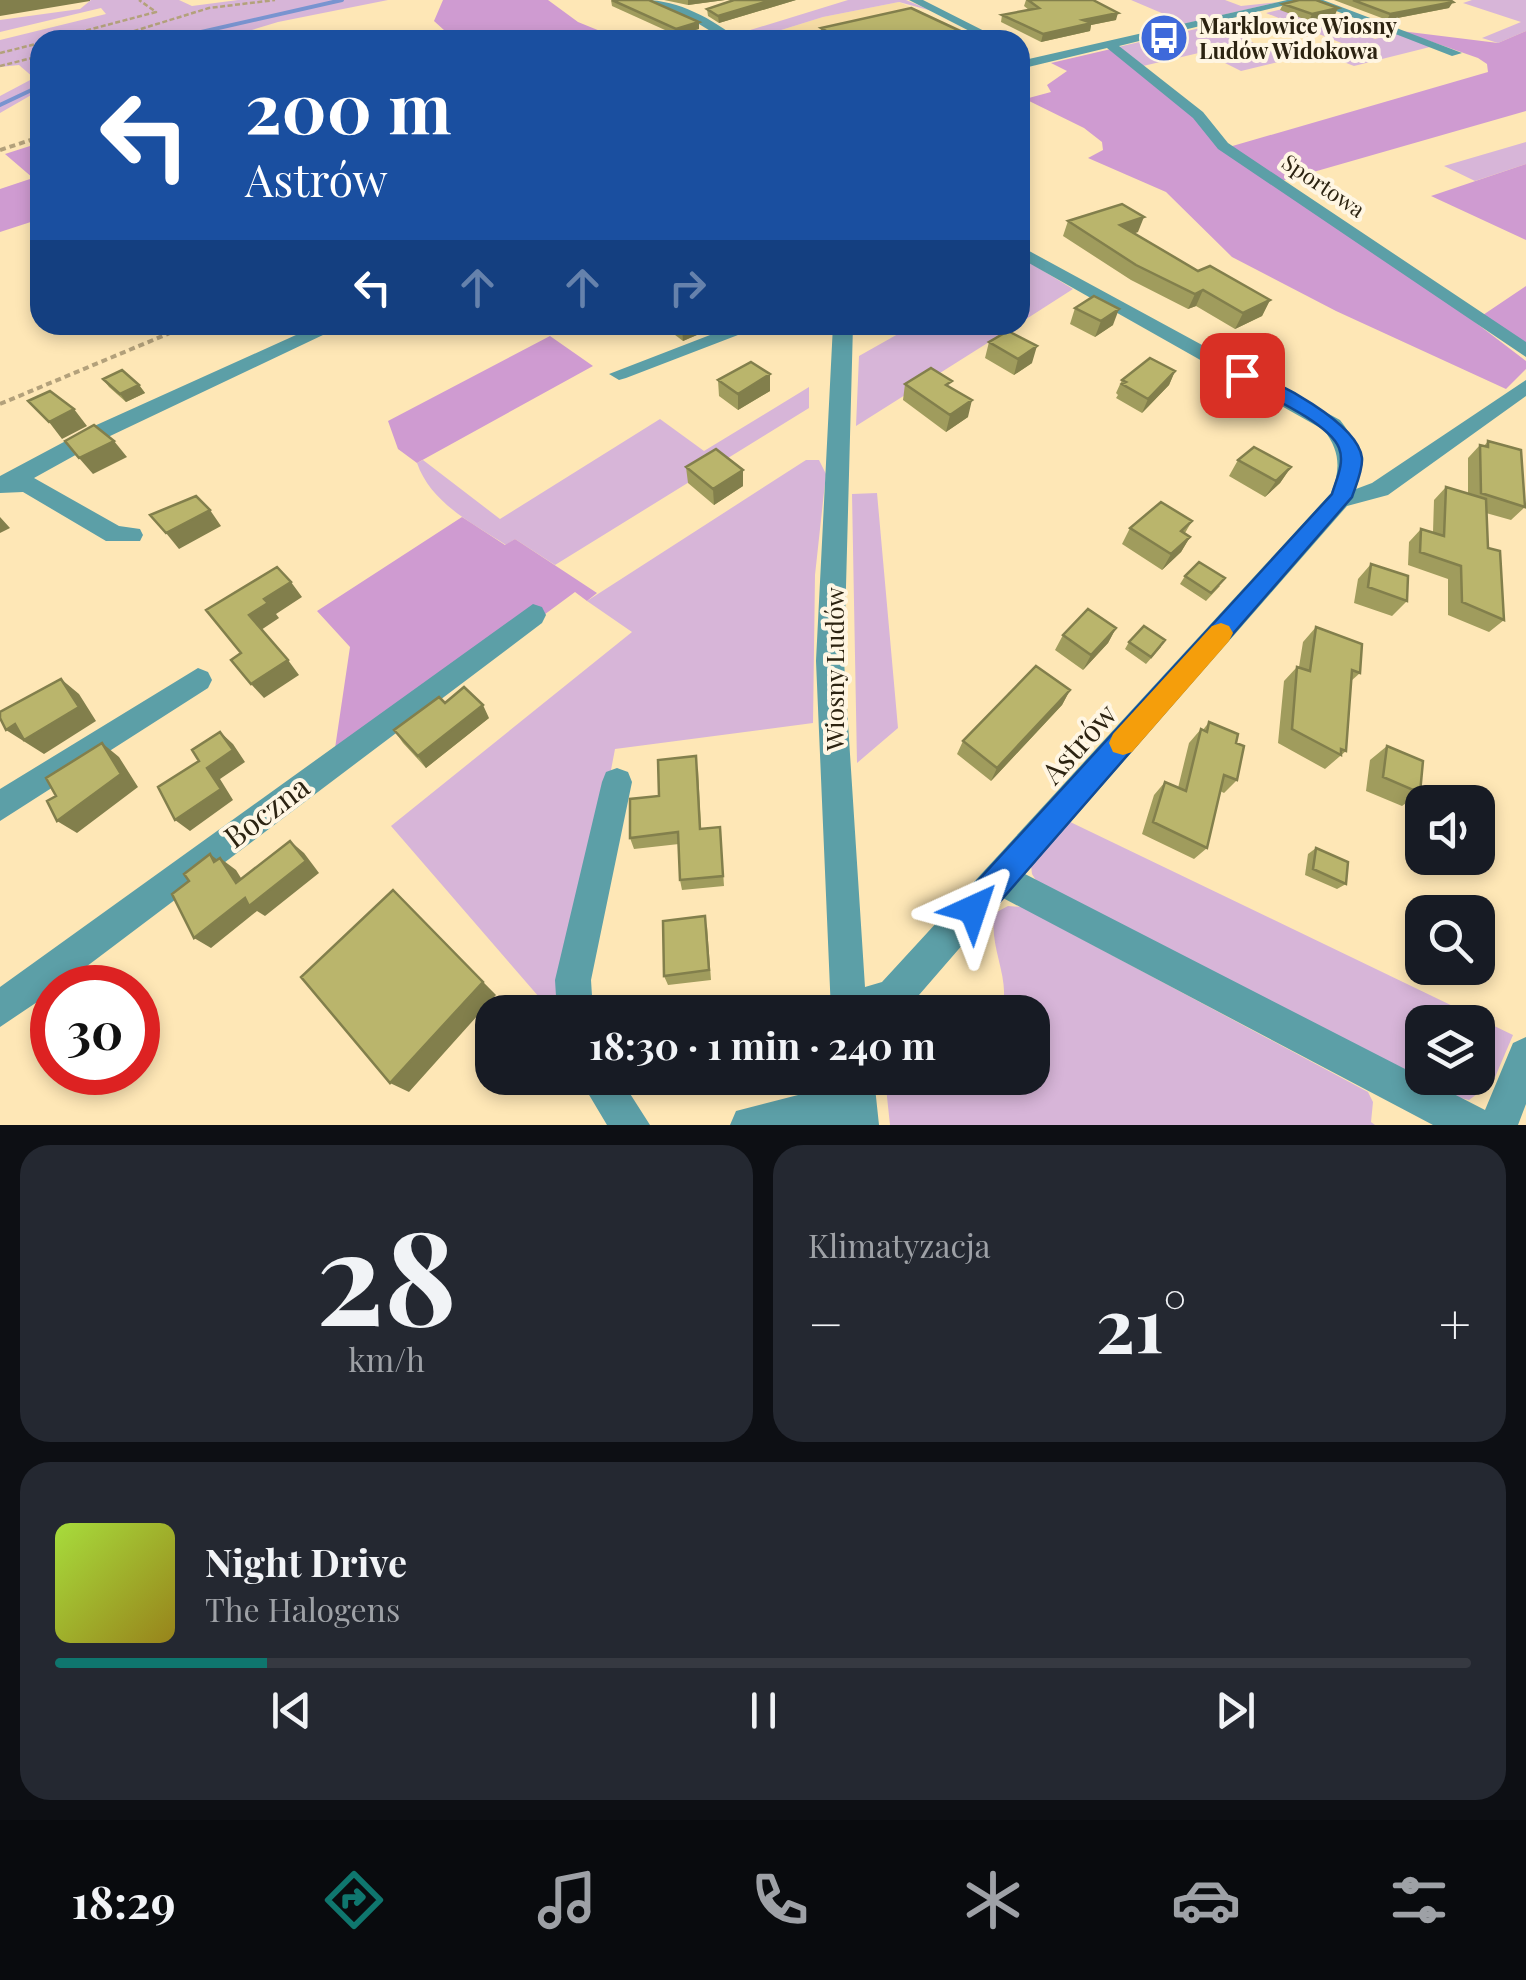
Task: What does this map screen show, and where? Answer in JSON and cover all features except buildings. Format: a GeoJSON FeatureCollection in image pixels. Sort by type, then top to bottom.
{"type":"FeatureCollection","features":[{"type":"Feature","properties":{"kind":"street"},"geometry":{"type":"LineString","coordinates":[[650,0],[696,12],[720,30]]}},
{"type":"Feature","properties":{"kind":"street"},"geometry":{"type":"LineString","coordinates":[[914,0],[976,30]]}},
{"type":"Feature","properties":{"kind":"street"},"geometry":{"type":"LineString","coordinates":[[1030,63],[1301,0]]}},
{"type":"Feature","properties":{"kind":"street"},"geometry":{"type":"LineString","coordinates":[[1313,0],[1456,53]]}},
{"type":"Feature","properties":{"kind":"street","name":"Sportowa"},"geometry":{"type":"LineString","coordinates":[[1108,44],[1198,115],[1223,146],[1526,351]]}},
{"type":"Feature","properties":{"kind":"street"},"geometry":{"type":"LineString","coordinates":[[1030,57],[1037,61]]}},
{"type":"Feature","properties":{"kind":"street"},"geometry":{"type":"LineString","coordinates":[[1030,256],[1332,426],[1349,445],[1352,462],[1341,497],[1380,489],[1526,386]]}},
{"type":"Feature","properties":{"kind":"street"},"geometry":{"type":"LineString","coordinates":[[0,484],[130,417],[312,335]]}},
{"type":"Feature","properties":{"kind":"street"},"geometry":{"type":"LineString","coordinates":[[619,374],[726,335]]}},
{"type":"Feature","properties":{"kind":"street","name":"Wiosny Ludów"},"geometry":{"type":"LineString","coordinates":[[843,335],[830,661],[847,995]]}},
{"type":"Feature","properties":{"kind":"street"},"geometry":{"type":"LineString","coordinates":[[0,484],[28,484],[115,534],[130,535]]}},
{"type":"Feature","properties":{"kind":"street","name":"Astrów"},"geometry":{"type":"LineString","coordinates":[[895,995],[1341,497]]}},
{"type":"Feature","properties":{"kind":"street","name":"Boczna"},"geometry":{"type":"LineString","coordinates":[[0,1009],[533,615]]}},
{"type":"Feature","properties":{"kind":"street"},"geometry":{"type":"LineString","coordinates":[[0,806],[198,680]]}},
{"type":"Feature","properties":{"kind":"street"},"geometry":{"type":"LineString","coordinates":[[574,995],[573,980],[618,782]]}},
{"type":"Feature","properties":{"kind":"street"},"geometry":{"type":"LineString","coordinates":[[1000,880],[1473,1125]]}},
{"type":"Feature","properties":{"kind":"street"},"geometry":{"type":"LineString","coordinates":[[1498,1125],[1526,1056]]}},
{"type":"Feature","properties":{"kind":"street"},"geometry":{"type":"LineString","coordinates":[[610,1095],[630,1125]]}},
{"type":"Feature","properties":{"kind":"street"},"geometry":{"type":"LineString","coordinates":[[750,1125],[857,1101]]}},
{"type":"Feature","properties":{"kind":"path"},"geometry":{"type":"LineString","coordinates":[[88,30],[156,12],[139,0]]}},
{"type":"Feature","properties":{"kind":"path"},"geometry":{"type":"LineString","coordinates":[[138,30],[209,8],[275,0]]}},
{"type":"Feature","properties":{"kind":"path"},"geometry":{"type":"LineString","coordinates":[[0,52],[30,44]]}},
{"type":"Feature","properties":{"kind":"path"},"geometry":{"type":"LineString","coordinates":[[0,66],[30,58]]}},
{"type":"Feature","properties":{"kind":"path"},"geometry":{"type":"LineString","coordinates":[[0,150],[30,140]]}},
{"type":"Feature","properties":{"kind":"path"},"geometry":{"type":"LineString","coordinates":[[0,404],[166,335]]}},
{"type":"Feature","properties":{"kind":"shaded area"},"geometry":{"type":"Polygon","coordinates":[[[91,0],[179,0],[192,6],[238,0],[388,0],[252,30],[41,30],[106,14],[101,8],[0,32],[0,20],[80,9],[91,0]]]}},
{"type":"Feature","properties":{"kind":"shaded area"},"geometry":{"type":"Polygon","coordinates":[[[443,0],[548,0],[578,22],[598,30],[444,30],[434,21],[443,0]]]}},
{"type":"Feature","properties":{"kind":"shaded area"},"geometry":{"type":"Polygon","coordinates":[[[848,0],[906,0],[932,11],[899,2],[781,30],[750,30],[848,0]]]}},
{"type":"Feature","properties":{"kind":"shaded area"},"geometry":{"type":"Polygon","coordinates":[[[1131,0],[1225,0],[1241,6],[1279,2],[1166,28],[1144,28],[1178,20],[1131,0]]]}},
{"type":"Feature","properties":{"kind":"shaded area"},"geometry":{"type":"Polygon","coordinates":[[[1526,0],[1526,31],[1498,43],[1482,38],[1521,22],[1463,3],[1526,0]]]}},
{"type":"Feature","properties":{"kind":"shaded area"},"geometry":{"type":"Polygon","coordinates":[[[899,2],[963,30],[781,30],[899,2]]]}},
{"type":"Feature","properties":{"kind":"shaded area"},"geometry":{"type":"Polygon","coordinates":[[[1291,7],[1375,39],[1398,33],[1434,46],[1354,66],[1318,52],[1344,44],[1266,13],[1291,7]]]}},
{"type":"Feature","properties":{"kind":"shaded area"},"geometry":{"type":"Polygon","coordinates":[[[1213,25],[1290,59],[1241,71],[1203,52],[1143,66],[1118,47],[1213,25]]]}},
{"type":"Feature","properties":{"kind":"shaded area"},"geometry":{"type":"Polygon","coordinates":[[[1401,31],[1498,43],[1526,31],[1526,111],[1282,181],[1229,147],[1488,72],[1487,64],[1478,58],[1401,31]]]}},
{"type":"Feature","properties":{"kind":"shaded area"},"geometry":{"type":"Polygon","coordinates":[[[30,33],[30,75],[19,65],[0,67],[0,40],[30,33]]]}},
{"type":"Feature","properties":{"kind":"shaded area"},"geometry":{"type":"Polygon","coordinates":[[[1111,49],[1193,116],[1218,147],[1417,278],[1526,361],[1526,369],[1506,389],[1336,311],[1232,257],[1166,192],[1088,158],[1103,150],[1102,142],[1084,128],[1030,101],[1030,98],[1051,92],[1047,85],[1067,71],[1051,63],[1111,49]]]}},
{"type":"Feature","properties":{"kind":"shaded area"},"geometry":{"type":"Polygon","coordinates":[[[30,80],[30,96],[0,113],[0,96],[30,80]]]}},
{"type":"Feature","properties":{"kind":"shaded area"},"geometry":{"type":"Polygon","coordinates":[[[1526,142],[1526,164],[1475,181],[1444,166],[1526,142]]]}},
{"type":"Feature","properties":{"kind":"shaded area"},"geometry":{"type":"Polygon","coordinates":[[[30,146],[30,175],[5,154],[30,146]]]}},
{"type":"Feature","properties":{"kind":"shaded area"},"geometry":{"type":"Polygon","coordinates":[[[1526,164],[1526,240],[1431,196],[1526,164]]]}},
{"type":"Feature","properties":{"kind":"shaded area"},"geometry":{"type":"Polygon","coordinates":[[[30,179],[30,222],[0,232],[0,189],[30,179]]]}},
{"type":"Feature","properties":{"kind":"shaded area"},"geometry":{"type":"Polygon","coordinates":[[[1030,263],[1073,289],[1030,317],[1030,263]]]}},
{"type":"Feature","properties":{"kind":"shaded area"},"geometry":{"type":"Polygon","coordinates":[[[1526,286],[1526,347],[1480,317],[1526,286]]]}},
{"type":"Feature","properties":{"kind":"shaded area"},"geometry":{"type":"Polygon","coordinates":[[[896,335],[1000,335],[856,426],[859,356],[896,335]]]}},
{"type":"Feature","properties":{"kind":"shaded area"},"geometry":{"type":"Polygon","coordinates":[[[550,336],[593,366],[417,463],[398,449],[388,421],[550,336]]]}},
{"type":"Feature","properties":{"kind":"shaded area"},"geometry":{"type":"Polygon","coordinates":[[[809,387],[809,408],[555,565],[515,539],[506,545],[454,511],[432,490],[417,463],[423,460],[500,519],[660,419],[704,451],[809,387]]]}},
{"type":"Feature","properties":{"kind":"shaded area"},"geometry":{"type":"Polygon","coordinates":[[[806,460],[819,460],[826,474],[815,575],[813,723],[615,749],[568,995],[537,995],[391,826],[632,632],[587,601],[806,460]]]}},
{"type":"Feature","properties":{"kind":"shaded area"},"geometry":{"type":"Polygon","coordinates":[[[877,493],[898,728],[857,763],[852,494],[877,493]]]}},
{"type":"Feature","properties":{"kind":"shaded area"},"geometry":{"type":"Polygon","coordinates":[[[462,517],[505,545],[515,539],[597,593],[587,601],[575,592],[342,764],[334,755],[350,647],[317,611],[462,517]]]}},
{"type":"Feature","properties":{"kind":"shaded area"},"geometry":{"type":"Polygon","coordinates":[[[1064,819],[1451,1005],[1405,1005],[1405,1079],[1042,890],[1032,874],[1030,857],[1064,819]]]}},
{"type":"Feature","properties":{"kind":"shaded area"},"geometry":{"type":"Polygon","coordinates":[[[1008,906],[1022,907],[1368,1092],[1373,1102],[1371,1122],[1375,1125],[890,1125],[887,1095],[1050,1095],[1050,995],[1004,995],[994,938],[995,913],[1008,906]]]}},
{"type":"Feature","properties":{"kind":"shaded area"},"geometry":{"type":"Polygon","coordinates":[[[1495,1026],[1513,1035],[1495,1077],[1495,1026]]]}},
{"type":"Feature","properties":{"kind":"shaded area"},"geometry":{"type":"Polygon","coordinates":[[[1448,1095],[1476,1095],[1469,1100],[1448,1095]]]}},
{"type":"Feature","properties":{"kind":"waterway"},"geometry":{"type":"LineString","coordinates":[[210,30],[342,0]]}},
{"type":"Feature","properties":{"kind":"waterway"},"geometry":{"type":"LineString","coordinates":[[0,105],[30,91]]}},
{"type":"Feature","properties":{"kind":"slow traffic"},"geometry":{"type":"LineString","coordinates":[[1123,743],[1221,633]]}},
{"type":"Feature","properties":{"kind":"place","name":"Marklowice Wiosny Ludów Widokowa"},"geometry":{"type":"Point","coordinates":[1164,38]}},
{"type":"Feature","properties":{"kind":"route"},"geometry":{"type":"LineString","coordinates":[[973,909],[1341,497],[1350,478],[1349,445],[1332,426],[1300,405],[1242,375]]}}]}
